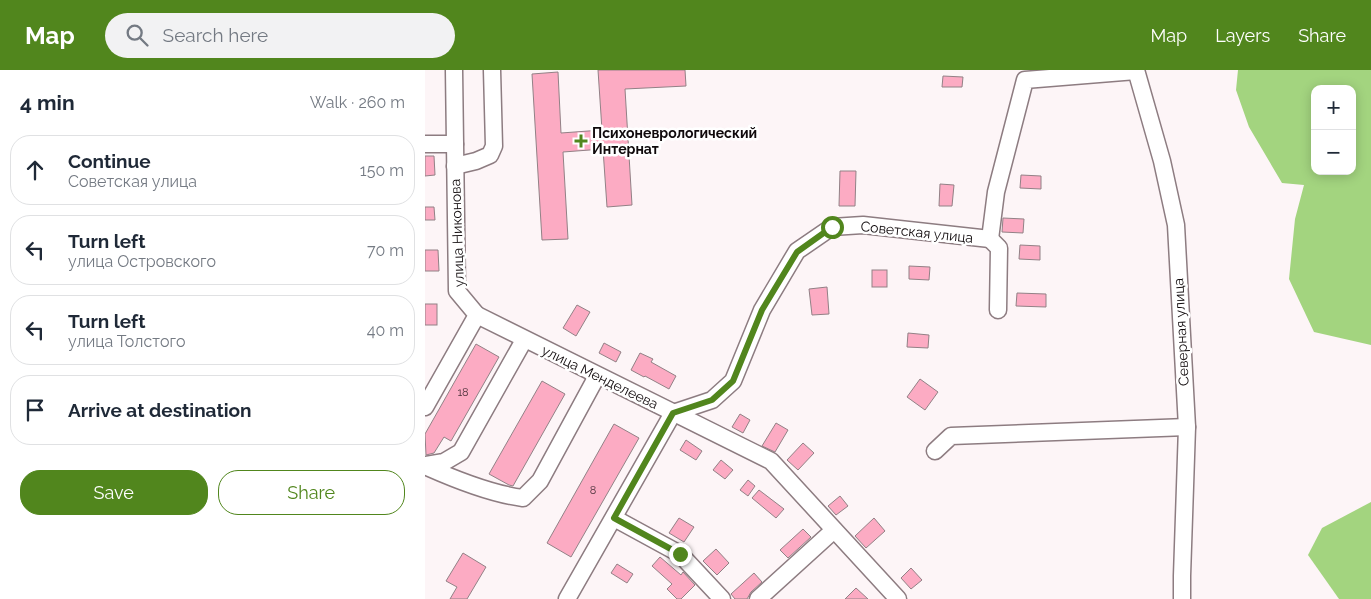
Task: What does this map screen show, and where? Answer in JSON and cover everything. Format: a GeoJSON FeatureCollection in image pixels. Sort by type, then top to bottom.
{"type":"FeatureCollection","features":[{"type":"Feature","properties":{"kind":"street","name":"улица Никонова"},"geometry":{"type":"LineString","coordinates":[[454,70],[457,291],[477,315]]}},
{"type":"Feature","properties":{"kind":"street"},"geometry":{"type":"LineString","coordinates":[[455,166],[476,161],[489,155],[494,146],[492,70]]}},
{"type":"Feature","properties":{"kind":"street","name":"Советская улица"},"geometry":{"type":"LineString","coordinates":[[990,239],[996,192],[1025,80],[1136,70]]}},
{"type":"Feature","properties":{"kind":"street","name":"Северная улица"},"geometry":{"type":"LineString","coordinates":[[1136,70],[1162,160],[1176,225],[1187,427],[1181,576],[1182,599]]}},
{"type":"Feature","properties":{"kind":"street"},"geometry":{"type":"LineString","coordinates":[[425,144],[455,144]]}},
{"type":"Feature","properties":{"kind":"street","name":"Советская улица"},"geometry":{"type":"LineString","coordinates":[[673,413],[712,400],[733,381],[762,310],[797,252],[832,227],[863,225],[990,239],[999,248],[998,310]]}},
{"type":"Feature","properties":{"kind":"street"},"geometry":{"type":"LineString","coordinates":[[425,406],[477,315]]}},
{"type":"Feature","properties":{"kind":"street","name":"улица Менделеева"},"geometry":{"type":"LineString","coordinates":[[477,315],[771,461],[898,599]]}},
{"type":"Feature","properties":{"kind":"street"},"geometry":{"type":"LineString","coordinates":[[425,466],[444,462],[461,452],[525,340]]}},
{"type":"Feature","properties":{"kind":"street"},"geometry":{"type":"LineString","coordinates":[[425,466],[506,495],[523,498],[541,481],[597,376]]}},
{"type":"Feature","properties":{"kind":"street"},"geometry":{"type":"LineString","coordinates":[[567,599],[673,413]]}},
{"type":"Feature","properties":{"kind":"street"},"geometry":{"type":"LineString","coordinates":[[935,452],[951,436],[1187,427]]}},
{"type":"Feature","properties":{"kind":"street"},"geometry":{"type":"LineString","coordinates":[[614,518],[680,554],[722,599]]}},
{"type":"Feature","properties":{"kind":"street"},"geometry":{"type":"LineString","coordinates":[[758,599],[834,530]]}},
{"type":"Feature","properties":{"kind":"green space"},"geometry":{"type":"Polygon","coordinates":[[[1238,70],[1371,70],[1371,345],[1314,332],[1289,279],[1295,219],[1304,185],[1282,183],[1249,127],[1236,90],[1238,70]]]}},
{"type":"Feature","properties":{"kind":"green space"},"geometry":{"type":"Polygon","coordinates":[[[1371,502],[1371,599],[1339,599],[1308,555],[1322,528],[1371,502]]]}},
{"type":"Feature","properties":{"kind":"building"},"geometry":{"type":"Polygon","coordinates":[[[598,70],[685,70],[686,86],[625,89],[632,205],[607,207],[603,149],[563,152],[568,239],[542,240],[532,74],[558,72],[561,133],[602,130],[598,70]]]}},
{"type":"Feature","properties":{"kind":"building"},"geometry":{"type":"Polygon","coordinates":[[[943,76],[963,77],[962,87],[942,87],[943,76]]]}},
{"type":"Feature","properties":{"kind":"building"},"geometry":{"type":"Polygon","coordinates":[[[425,156],[434,156],[435,175],[425,176],[425,156]]]}},
{"type":"Feature","properties":{"kind":"building"},"geometry":{"type":"Polygon","coordinates":[[[840,171],[856,171],[855,206],[839,206],[840,171]]]}},
{"type":"Feature","properties":{"kind":"building"},"geometry":{"type":"Polygon","coordinates":[[[1021,175],[1041,176],[1041,189],[1020,188],[1021,175]]]}},
{"type":"Feature","properties":{"kind":"building"},"geometry":{"type":"Polygon","coordinates":[[[940,184],[954,185],[952,206],[939,206],[940,184]]]}},
{"type":"Feature","properties":{"kind":"building"},"geometry":{"type":"Polygon","coordinates":[[[425,207],[434,207],[435,220],[425,220],[425,207]]]}},
{"type":"Feature","properties":{"kind":"building"},"geometry":{"type":"Polygon","coordinates":[[[1003,218],[1024,219],[1023,233],[1002,232],[1003,218]]]}},
{"type":"Feature","properties":{"kind":"building"},"geometry":{"type":"Polygon","coordinates":[[[1020,245],[1040,246],[1040,260],[1019,259],[1020,245]]]}},
{"type":"Feature","properties":{"kind":"building"},"geometry":{"type":"Polygon","coordinates":[[[425,250],[438,250],[439,271],[425,271],[425,250]]]}},
{"type":"Feature","properties":{"kind":"building"},"geometry":{"type":"Polygon","coordinates":[[[909,266],[930,267],[929,280],[909,279],[909,266]]]}},
{"type":"Feature","properties":{"kind":"building"},"geometry":{"type":"Polygon","coordinates":[[[872,270],[887,270],[887,287],[872,287],[872,270]]]}},
{"type":"Feature","properties":{"kind":"building"},"geometry":{"type":"Polygon","coordinates":[[[827,287],[829,314],[812,315],[809,289],[827,287]]]}},
{"type":"Feature","properties":{"kind":"building"},"geometry":{"type":"Polygon","coordinates":[[[1017,293],[1046,294],[1046,307],[1016,306],[1017,293]]]}},
{"type":"Feature","properties":{"kind":"building"},"geometry":{"type":"Polygon","coordinates":[[[425,304],[437,304],[437,325],[425,325],[425,304]]]}},
{"type":"Feature","properties":{"kind":"building"},"geometry":{"type":"Polygon","coordinates":[[[577,305],[590,312],[576,336],[563,328],[577,305]]]}},
{"type":"Feature","properties":{"kind":"building"},"geometry":{"type":"Polygon","coordinates":[[[908,333],[929,335],[928,348],[907,347],[908,333]]]}},
{"type":"Feature","properties":{"kind":"building"},"geometry":{"type":"Polygon","coordinates":[[[604,343],[621,352],[616,362],[599,353],[604,343]]]}},
{"type":"Feature","properties":{"kind":"building"},"geometry":{"type":"Polygon","coordinates":[[[476,344],[499,357],[451,441],[444,437],[434,453],[426,455],[425,434],[476,344]]]}},
{"type":"Feature","properties":{"kind":"building"},"geometry":{"type":"Polygon","coordinates":[[[640,353],[653,359],[651,362],[676,376],[669,389],[631,370],[640,353]]]}},
{"type":"Feature","properties":{"kind":"building"},"geometry":{"type":"Polygon","coordinates":[[[920,379],[938,392],[925,410],[907,397],[920,379]]]}},
{"type":"Feature","properties":{"kind":"building"},"geometry":{"type":"Polygon","coordinates":[[[542,381],[565,394],[513,486],[509,485],[489,474],[542,381]]]}},
{"type":"Feature","properties":{"kind":"building"},"geometry":{"type":"Polygon","coordinates":[[[740,414],[750,420],[743,433],[732,427],[740,414]]]}},
{"type":"Feature","properties":{"kind":"building"},"geometry":{"type":"Polygon","coordinates":[[[776,423],[788,430],[775,452],[762,446],[776,423]]]}},
{"type":"Feature","properties":{"kind":"building"},"geometry":{"type":"Polygon","coordinates":[[[614,424],[639,438],[571,557],[547,543],[614,424]]]}},
{"type":"Feature","properties":{"kind":"building"},"geometry":{"type":"Polygon","coordinates":[[[686,440],[702,451],[696,460],[680,450],[686,440]]]}},
{"type":"Feature","properties":{"kind":"building"},"geometry":{"type":"Polygon","coordinates":[[[803,443],[814,453],[798,470],[787,460],[803,443]]]}},
{"type":"Feature","properties":{"kind":"building"},"geometry":{"type":"Polygon","coordinates":[[[721,460],[733,470],[725,479],[713,470],[721,460]]]}},
{"type":"Feature","properties":{"kind":"building"},"geometry":{"type":"Polygon","coordinates":[[[748,480],[755,486],[748,496],[740,490],[748,480]]]}},
{"type":"Feature","properties":{"kind":"building"},"geometry":{"type":"Polygon","coordinates":[[[759,490],[784,509],[776,518],[752,498],[759,490]]]}},
{"type":"Feature","properties":{"kind":"building"},"geometry":{"type":"Polygon","coordinates":[[[840,496],[848,506],[836,515],[828,506],[840,496]]]}},
{"type":"Feature","properties":{"kind":"building"},"geometry":{"type":"Polygon","coordinates":[[[679,518],[694,527],[684,542],[669,533],[679,518]]]}},
{"type":"Feature","properties":{"kind":"building"},"geometry":{"type":"Polygon","coordinates":[[[874,518],[885,531],[866,548],[855,536],[874,518]]]}},
{"type":"Feature","properties":{"kind":"building"},"geometry":{"type":"Polygon","coordinates":[[[803,529],[811,537],[788,558],[780,550],[803,529]]]}},
{"type":"Feature","properties":{"kind":"building"},"geometry":{"type":"Polygon","coordinates":[[[716,549],[729,563],[717,575],[703,561],[716,549]]]}},
{"type":"Feature","properties":{"kind":"building"},"geometry":{"type":"Polygon","coordinates":[[[463,553],[486,567],[467,599],[450,599],[457,587],[446,581],[463,553]]]}},
{"type":"Feature","properties":{"kind":"building"},"geometry":{"type":"Polygon","coordinates":[[[660,557],[681,575],[683,572],[695,585],[681,599],[677,599],[667,589],[672,584],[652,566],[660,557]]]}},
{"type":"Feature","properties":{"kind":"building"},"geometry":{"type":"Polygon","coordinates":[[[617,564],[633,574],[627,583],[611,573],[617,564]]]}},
{"type":"Feature","properties":{"kind":"building"},"geometry":{"type":"Polygon","coordinates":[[[911,568],[922,580],[911,589],[901,578],[911,568]]]}},
{"type":"Feature","properties":{"kind":"building"},"geometry":{"type":"Polygon","coordinates":[[[754,573],[762,582],[751,592],[747,599],[735,599],[731,594],[754,573]]]}},
{"type":"Feature","properties":{"kind":"building"},"geometry":{"type":"Polygon","coordinates":[[[856,588],[868,599],[845,599],[856,588]]]}},
{"type":"Feature","properties":{"kind":"place","name":"Психоневрологический Интернат"},"geometry":{"type":"Point","coordinates":[581,141]}},
{"type":"Feature","properties":{"kind":"route"},"geometry":{"type":"LineString","coordinates":[[680,554],[614,518],[673,413],[712,400],[733,381],[762,310],[797,252],[832,227]]}}]}
